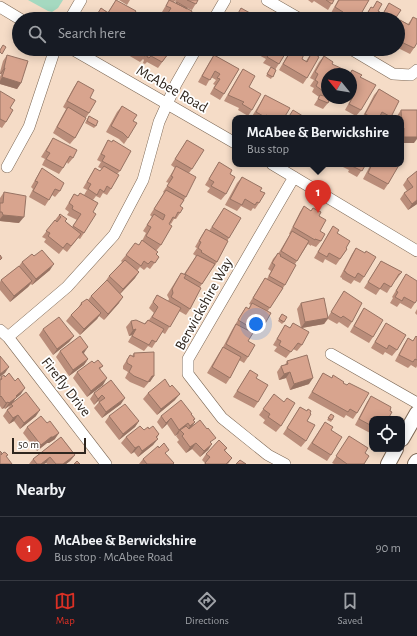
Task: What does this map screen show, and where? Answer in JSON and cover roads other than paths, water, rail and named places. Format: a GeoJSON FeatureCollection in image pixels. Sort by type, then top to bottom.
{"type":"FeatureCollection","features":[{"type":"Feature","properties":{"kind":"main road"},"geometry":{"type":"LineString","coordinates":[[405,434],[417,413]]}},
{"type":"Feature","properties":{"kind":"main road"},"geometry":{"type":"LineString","coordinates":[[388,464],[394,452]]}},
{"type":"Feature","properties":{"kind":"street"},"geometry":{"type":"LineString","coordinates":[[74,12],[81,0]]}},
{"type":"Feature","properties":{"kind":"street"},"geometry":{"type":"LineString","coordinates":[[218,12],[225,0]]}},
{"type":"Feature","properties":{"kind":"street"},"geometry":{"type":"LineString","coordinates":[[267,0],[288,12]]}},
{"type":"Feature","properties":{"kind":"street"},"geometry":{"type":"LineString","coordinates":[[0,8],[12,15]]}},
{"type":"Feature","properties":{"kind":"street"},"geometry":{"type":"LineString","coordinates":[[8,167],[29,127],[53,56]]}},
{"type":"Feature","properties":{"kind":"street","name":"McAbee Road"},"geometry":{"type":"LineString","coordinates":[[84,56],[232,141]]}},
{"type":"Feature","properties":{"kind":"street"},"geometry":{"type":"LineString","coordinates":[[4,334],[67,287],[114,235],[142,180],[159,122],[176,84],[192,56]]}},
{"type":"Feature","properties":{"kind":"street"},"geometry":{"type":"LineString","coordinates":[[363,56],[393,74],[411,75],[417,70]]}},
{"type":"Feature","properties":{"kind":"street"},"geometry":{"type":"LineString","coordinates":[[277,167],[417,251]]}},
{"type":"Feature","properties":{"kind":"street","name":"Berwickshire Way"},"geometry":{"type":"LineString","coordinates":[[285,464],[268,455],[222,418],[188,374],[188,359],[294,177]]}},
{"type":"Feature","properties":{"kind":"street","name":"Firefly Drive"},"geometry":{"type":"LineString","coordinates":[[4,334],[106,464]]}},
{"type":"Feature","properties":{"kind":"street"},"geometry":{"type":"LineString","coordinates":[[331,354],[417,403]]}},
{"type":"Feature","properties":{"kind":"place","name":"McAbee & Berwickshire"},"geometry":{"type":"Point","coordinates":[318,213]}}]}
